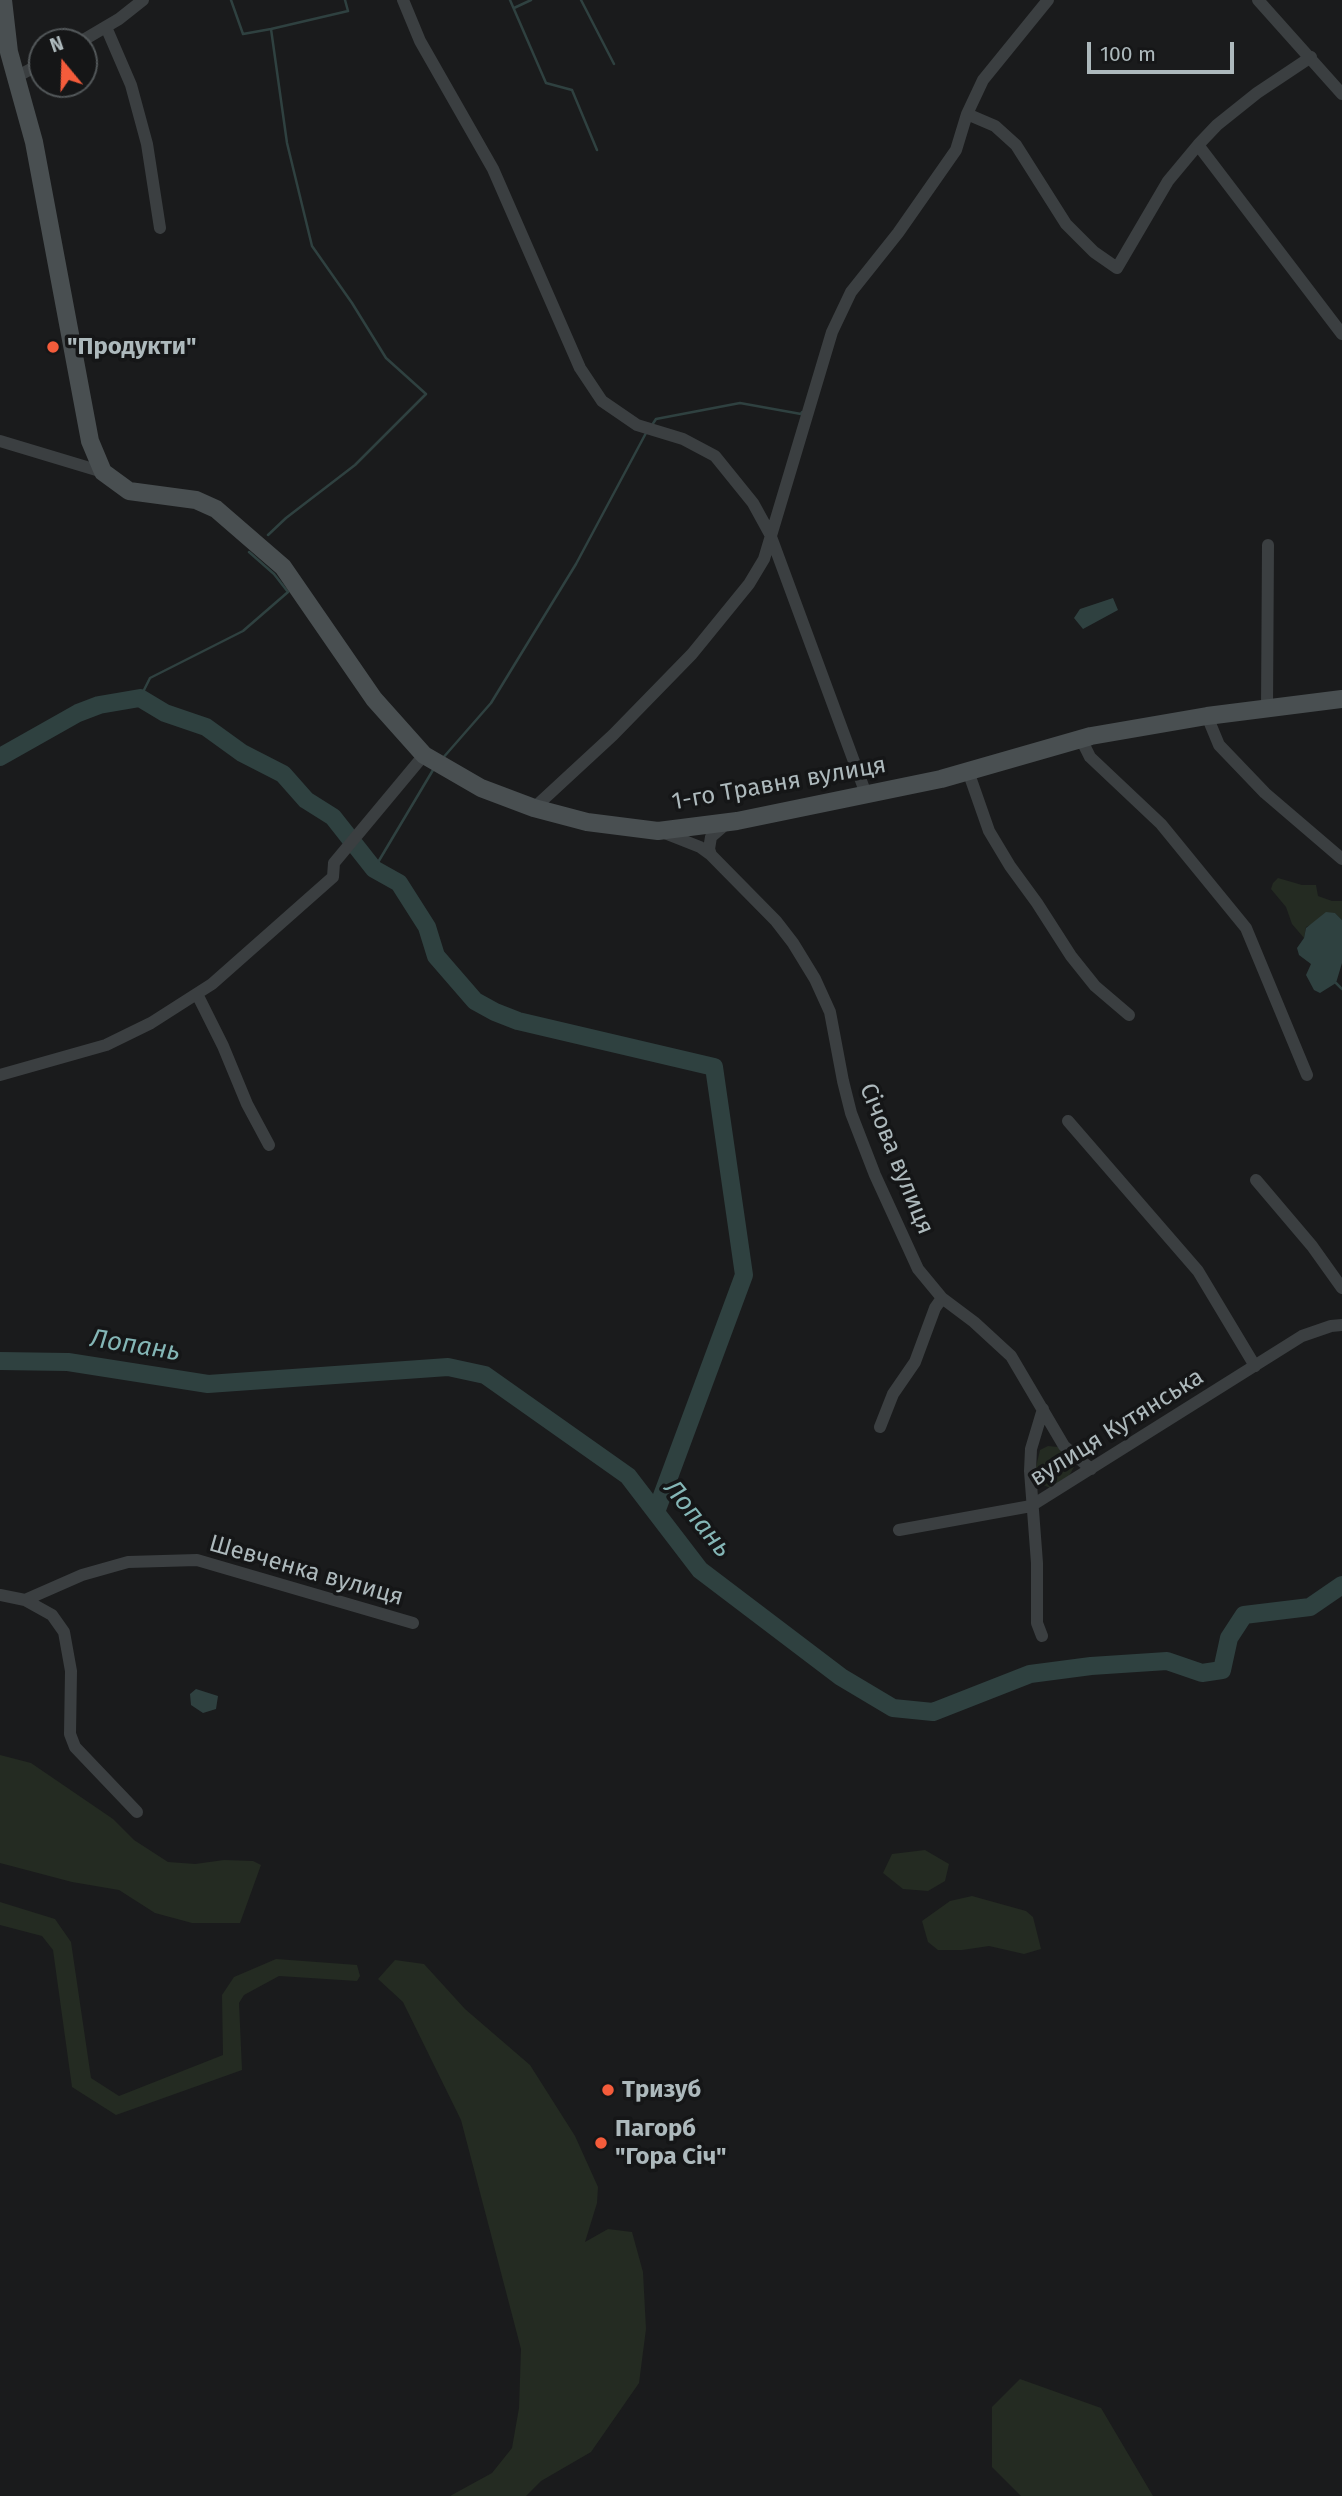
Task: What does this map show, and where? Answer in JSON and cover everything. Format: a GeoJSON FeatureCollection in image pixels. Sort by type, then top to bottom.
{"type":"FeatureCollection","features":[{"type":"Feature","properties":{"kind":"street"},"geometry":{"type":"LineString","coordinates":[[1,0],[9,52],[34,142],[90,441],[103,472]]}},
{"type":"Feature","properties":{"kind":"street"},"geometry":{"type":"LineString","coordinates":[[98,32],[143,0]]}},
{"type":"Feature","properties":{"kind":"street"},"geometry":{"type":"LineString","coordinates":[[403,0],[421,41],[493,170],[580,368],[602,401],[637,425],[683,439],[715,456],[753,503],[770,534],[866,794]]}},
{"type":"Feature","properties":{"kind":"street"},"geometry":{"type":"LineString","coordinates":[[534,808],[613,735],[692,654],[750,584],[764,559],[832,332],[852,292],[898,233],[956,150],[967,114],[983,80],[1048,0]]}},
{"type":"Feature","properties":{"kind":"street"},"geometry":{"type":"LineString","coordinates":[[1258,0],[1341,89]]}},
{"type":"Feature","properties":{"kind":"street"},"geometry":{"type":"LineString","coordinates":[[106,27],[131,85],[147,144],[160,228]]}},
{"type":"Feature","properties":{"kind":"street"},"geometry":{"type":"LineString","coordinates":[[967,114],[995,127],[1016,145],[1066,224],[1094,252],[1117,268],[1168,181],[1198,145],[1217,125],[1257,93],[1311,57]]}},
{"type":"Feature","properties":{"kind":"street"},"geometry":{"type":"LineString","coordinates":[[16,77],[28,71]]}},
{"type":"Feature","properties":{"kind":"street"},"geometry":{"type":"LineString","coordinates":[[1198,145],[1342,334]]}},
{"type":"Feature","properties":{"kind":"street","name":"1-го Травня вулиця"},"geometry":{"type":"LineString","coordinates":[[0,441],[103,472],[129,491],[196,500],[216,509],[283,567],[374,699],[424,755],[481,788],[534,808],[587,822],[658,831],[729,822],[968,771],[1081,739],[1207,716],[1342,699]]}},
{"type":"Feature","properties":{"kind":"street"},"geometry":{"type":"LineString","coordinates":[[1267,708],[1268,545]]}},
{"type":"Feature","properties":{"kind":"street"},"geometry":{"type":"LineString","coordinates":[[1207,716],[1219,745],[1265,793],[1342,859]]}},
{"type":"Feature","properties":{"kind":"street"},"geometry":{"type":"LineString","coordinates":[[1081,739],[1090,757],[1161,824],[1246,928],[1307,1075]]}},
{"type":"Feature","properties":{"kind":"street"},"geometry":{"type":"LineString","coordinates":[[0,1075],[106,1045],[151,1023],[197,994],[333,877],[334,863],[424,755]]}},
{"type":"Feature","properties":{"kind":"street"},"geometry":{"type":"LineString","coordinates":[[968,771],[989,831],[1010,866],[1071,956],[1095,986],[1129,1015]]}},
{"type":"Feature","properties":{"kind":"street"},"geometry":{"type":"LineString","coordinates":[[711,855],[711,837],[729,822]]}},
{"type":"Feature","properties":{"kind":"street","name":"Січова вулиця"},"geometry":{"type":"LineString","coordinates":[[658,831],[700,847],[711,855],[793,943],[819,986],[830,1012],[851,1113],[875,1175],[918,1269],[942,1298],[990,1335],[1011,1356],[1064,1446],[1091,1469]]}},
{"type":"Feature","properties":{"kind":"street"},"geometry":{"type":"LineString","coordinates":[[197,994],[223,1046],[247,1104],[269,1145]]}},
{"type":"Feature","properties":{"kind":"street"},"geometry":{"type":"LineString","coordinates":[[1068,1121],[1198,1271],[1255,1366]]}},
{"type":"Feature","properties":{"kind":"street"},"geometry":{"type":"LineString","coordinates":[[1256,1180],[1312,1246],[1342,1288]]}},
{"type":"Feature","properties":{"kind":"street"},"geometry":{"type":"LineString","coordinates":[[880,1427],[893,1394],[915,1362],[934,1308],[942,1298]]}},
{"type":"Feature","properties":{"kind":"street","name":"вулиця Кутянська"},"geometry":{"type":"LineString","coordinates":[[899,1530],[1031,1506],[1301,1336],[1342,1325]]}},
{"type":"Feature","properties":{"kind":"street"},"geometry":{"type":"LineString","coordinates":[[1042,1409],[1031,1449],[1037,1623],[1042,1636]]}},
{"type":"Feature","properties":{"kind":"street","name":"Шевченка вулиця"},"geometry":{"type":"LineString","coordinates":[[25,1600],[82,1575],[128,1562],[197,1560],[413,1623]]}},
{"type":"Feature","properties":{"kind":"street"},"geometry":{"type":"LineString","coordinates":[[0,1595],[25,1600],[52,1615],[64,1632],[71,1671],[70,1734],[75,1748],[137,1812]]}},
{"type":"Feature","properties":{"kind":"shaded area"},"geometry":{"type":"Polygon","coordinates":[[[1113,598],[1118,610],[1083,629],[1074,618],[1080,609],[1113,598]]]}},
{"type":"Feature","properties":{"kind":"shaded area"},"geometry":{"type":"Polygon","coordinates":[[[1278,878],[1302,885],[1316,885],[1318,896],[1342,901],[1342,920],[1335,913],[1306,927],[1304,938],[1292,924],[1286,907],[1271,889],[1278,878]]]}},
{"type":"Feature","properties":{"kind":"shaded area"},"geometry":{"type":"Polygon","coordinates":[[[1326,912],[1335,913],[1342,920],[1342,963],[1336,983],[1320,993],[1314,990],[1306,975],[1311,964],[1299,955],[1297,948],[1304,938],[1306,928],[1326,912]]]}},
{"type":"Feature","properties":{"kind":"shaded area"},"geometry":{"type":"Polygon","coordinates":[[[1048,1446],[1058,1447],[1074,1467],[1069,1476],[1050,1488],[1039,1483],[1035,1471],[1040,1450],[1048,1446]]]}},
{"type":"Feature","properties":{"kind":"shaded area"},"geometry":{"type":"Polygon","coordinates":[[[196,1689],[218,1696],[216,1709],[203,1713],[191,1705],[190,1694],[196,1689]]]}},
{"type":"Feature","properties":{"kind":"shaded area"},"geometry":{"type":"Polygon","coordinates":[[[0,1755],[31,1763],[113,1819],[134,1840],[168,1862],[195,1864],[224,1860],[253,1861],[261,1865],[240,1923],[192,1923],[155,1913],[119,1890],[72,1882],[0,1863],[0,1755]]]}},
{"type":"Feature","properties":{"kind":"shaded area"},"geometry":{"type":"Polygon","coordinates":[[[925,1850],[949,1864],[945,1881],[928,1891],[903,1889],[883,1873],[892,1854],[925,1850]]]}},
{"type":"Feature","properties":{"kind":"shaded area"},"geometry":{"type":"Polygon","coordinates":[[[972,1896],[1026,1911],[1033,1917],[1041,1949],[1024,1954],[989,1946],[938,1950],[928,1942],[922,1921],[950,1901],[972,1896]]]}},
{"type":"Feature","properties":{"kind":"shaded area"},"geometry":{"type":"Polygon","coordinates":[[[0,1902],[55,1919],[71,1942],[91,2078],[119,2096],[223,2055],[222,1995],[234,1977],[276,1959],[357,1965],[360,1976],[357,1981],[279,1976],[244,1995],[239,2003],[242,2070],[116,2115],[72,2087],[53,1950],[42,1936],[0,1925],[0,1902]]]}},
{"type":"Feature","properties":{"kind":"shaded area"},"geometry":{"type":"Polygon","coordinates":[[[395,1960],[424,1964],[465,2009],[530,2065],[575,2136],[598,2187],[597,2203],[585,2242],[608,2229],[632,2232],[643,2272],[646,2329],[639,2383],[591,2452],[541,2481],[526,2496],[450,2496],[492,2473],[512,2448],[519,2408],[521,2349],[461,2120],[403,2002],[378,1979],[395,1960]]]}},
{"type":"Feature","properties":{"kind":"shaded area"},"geometry":{"type":"Polygon","coordinates":[[[1020,2379],[1101,2408],[1153,2496],[1021,2496],[992,2467],[992,2407],[1020,2379]]]}},
{"type":"Feature","properties":{"kind":"waterway"},"geometry":{"type":"LineString","coordinates":[[231,0],[243,34],[271,29],[287,143],[312,246],[386,358],[426,394],[355,465],[268,535]]}},
{"type":"Feature","properties":{"kind":"waterway"},"geometry":{"type":"LineString","coordinates":[[271,29],[348,11],[345,0]]}},
{"type":"Feature","properties":{"kind":"waterway"},"geometry":{"type":"LineString","coordinates":[[510,0],[546,83],[572,90],[597,150]]}},
{"type":"Feature","properties":{"kind":"waterway"},"geometry":{"type":"LineString","coordinates":[[514,8],[531,0]]}},
{"type":"Feature","properties":{"kind":"waterway"},"geometry":{"type":"LineString","coordinates":[[581,0],[614,64]]}},
{"type":"Feature","properties":{"kind":"waterway"},"geometry":{"type":"LineString","coordinates":[[652,425],[656,419],[740,403],[801,414],[802,412]]}},
{"type":"Feature","properties":{"kind":"waterway"},"geometry":{"type":"LineString","coordinates":[[442,759],[491,703],[576,564],[646,433]]}},
{"type":"Feature","properties":{"kind":"waterway"},"geometry":{"type":"LineString","coordinates":[[140,698],[150,678],[243,631],[288,592],[274,574],[249,552]]}},
{"type":"Feature","properties":{"kind":"waterway"},"geometry":{"type":"LineString","coordinates":[[0,757],[78,713],[99,705],[140,698],[165,713],[206,727],[242,753],[283,774],[306,800],[333,817],[374,869],[399,883],[427,927],[436,956],[475,1001],[518,1021],[714,1067],[744,1275],[656,1512]]}},
{"type":"Feature","properties":{"kind":"waterway"},"geometry":{"type":"LineString","coordinates":[[374,869],[433,770]]}},
{"type":"Feature","properties":{"kind":"waterway"},"geometry":{"type":"LineString","coordinates":[[1336,983],[1342,989]]}},
{"type":"Feature","properties":{"kind":"waterway","name":"Лопань"},"geometry":{"type":"LineString","coordinates":[[0,1361],[68,1362],[208,1384],[448,1367],[485,1375],[628,1476],[700,1570],[841,1677],[893,1708],[933,1712],[1030,1674],[1091,1666],[1167,1661],[1202,1673],[1222,1670],[1229,1638],[1244,1615],[1310,1607],[1342,1585]]}},
{"type":"Feature","properties":{"kind":"place","name":"\"Продукти\""},"geometry":{"type":"Point","coordinates":[53,347]}},
{"type":"Feature","properties":{"kind":"place","name":"Тризуб"},"geometry":{"type":"Point","coordinates":[608,2090]}},
{"type":"Feature","properties":{"kind":"place","name":"Пагорб \"Гора Січ\""},"geometry":{"type":"Point","coordinates":[601,2143]}}]}
